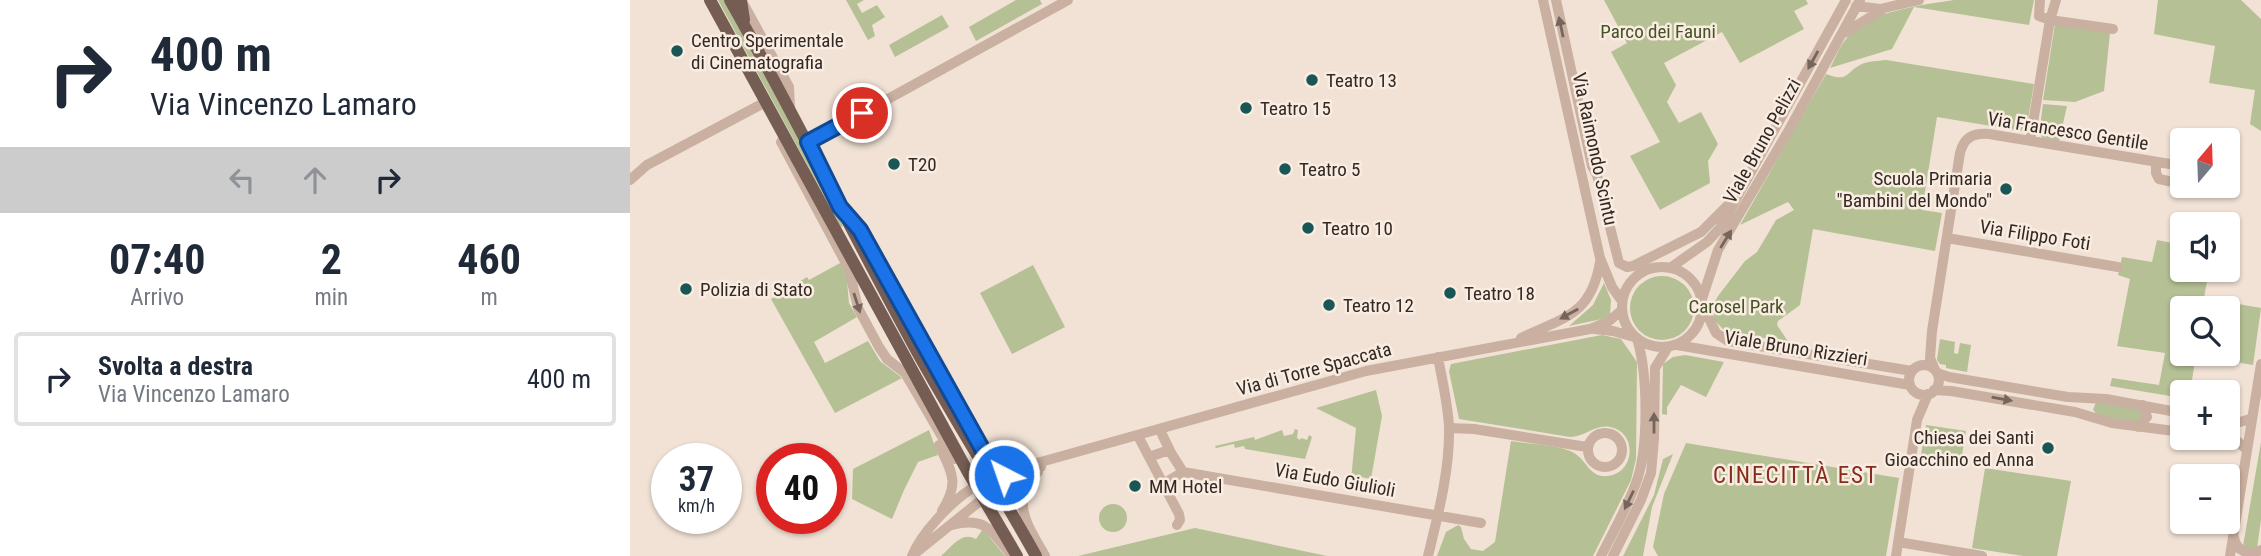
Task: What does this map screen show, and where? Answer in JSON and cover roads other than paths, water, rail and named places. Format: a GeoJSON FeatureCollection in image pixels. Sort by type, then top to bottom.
{"type":"FeatureCollection","features":[{"type":"Feature","properties":{"kind":"main road"},"geometry":{"type":"LineString","coordinates":[[710,0],[1015,556]]}},
{"type":"Feature","properties":{"kind":"main road"},"geometry":{"type":"LineString","coordinates":[[738,1],[746,27],[916,350],[996,478],[1036,556]]}},
{"type":"Feature","properties":{"kind":"street"},"geometry":{"type":"LineString","coordinates":[[808,142],[1051,4],[1068,0]]}},
{"type":"Feature","properties":{"kind":"street","name":"Via Raimondo Scintu"},"geometry":{"type":"LineString","coordinates":[[1543,0],[1600,258],[1622,305]]}},
{"type":"Feature","properties":{"kind":"street","name":"Via Raimondo Scintu"},"geometry":{"type":"LineString","coordinates":[[1556,0],[1611,260],[1621,270],[1642,272]]}},
{"type":"Feature","properties":{"kind":"street"},"geometry":{"type":"LineString","coordinates":[[1872,0],[1879,12]]}},
{"type":"Feature","properties":{"kind":"street"},"geometry":{"type":"LineString","coordinates":[[1840,35],[1879,12],[1919,0]]}},
{"type":"Feature","properties":{"kind":"street"},"geometry":{"type":"LineString","coordinates":[[2040,0],[2039,16],[2113,29]]}},
{"type":"Feature","properties":{"kind":"street"},"geometry":{"type":"LineString","coordinates":[[2030,141],[2050,20],[2056,0]]}},
{"type":"Feature","properties":{"kind":"street"},"geometry":{"type":"LineString","coordinates":[[738,1],[789,87],[790,108]]}},
{"type":"Feature","properties":{"kind":"street"},"geometry":{"type":"LineString","coordinates":[[1852,2],[1879,12]]}},
{"type":"Feature","properties":{"kind":"street","name":"Viale Bruno Pelizzi"},"geometry":{"type":"LineString","coordinates":[[1701,302],[1717,255],[1840,35],[1852,2]]}},
{"type":"Feature","properties":{"kind":"street","name":"Viale Bruno Pelizzi"},"geometry":{"type":"LineString","coordinates":[[1670,268],[1714,235],[1852,2]]}},
{"type":"Feature","properties":{"kind":"street"},"geometry":{"type":"LineString","coordinates":[[746,65],[751,88],[849,269],[857,305],[879,348],[887,359],[905,373],[954,457],[969,474]]}},
{"type":"Feature","properties":{"kind":"street"},"geometry":{"type":"LineString","coordinates":[[630,180],[647,165],[760,105]]}},
{"type":"Feature","properties":{"kind":"street","name":"Via Francesco Gentile"},"geometry":{"type":"LineString","coordinates":[[1936,371],[1930,358],[1932,335],[1961,150],[1966,141],[1981,134],[2170,164]]}},
{"type":"Feature","properties":{"kind":"street","name":"Via Francesco Gentile"},"geometry":{"type":"LineString","coordinates":[[2156,162],[2159,179],[2170,181]]}},
{"type":"Feature","properties":{"kind":"street","name":"Via Raimondo Scintu"},"geometry":{"type":"LineString","coordinates":[[1592,166],[1597,175],[1616,256],[1620,264],[1627,267],[1706,229],[1738,196]]}},
{"type":"Feature","properties":{"kind":"street"},"geometry":{"type":"LineString","coordinates":[[1729,212],[1739,217]]}},
{"type":"Feature","properties":{"kind":"street","name":"Via Filippo Foti"},"geometry":{"type":"LineString","coordinates":[[1947,238],[2118,267]]}},
{"type":"Feature","properties":{"kind":"street"},"geometry":{"type":"LineString","coordinates":[[1681,243],[1682,259]]}},
{"type":"Feature","properties":{"kind":"street"},"geometry":{"type":"LineString","coordinates":[[1505,345],[1582,306],[1595,286],[1600,258]]}},
{"type":"Feature","properties":{"kind":"street"},"geometry":{"type":"LineString","coordinates":[[1601,556],[1633,491],[1643,459],[1643,360],[1636,338],[1626,325],[1622,305],[1628,285],[1642,272],[1655,268],[1670,268],[1692,281],[1701,302],[1701,316],[1687,339],[1672,346],[1651,346],[1636,338]]}},
{"type":"Feature","properties":{"kind":"street","name":"Viale Bruno Rizzieri"},"geometry":{"type":"LineString","coordinates":[[1701,302],[1716,333],[1728,341],[1915,369]]}},
{"type":"Feature","properties":{"kind":"street","name":"Via di Torre Spaccata"},"geometry":{"type":"LineString","coordinates":[[980,492],[996,478],[1052,460],[1361,372],[1590,329],[1609,321],[1622,305]]}},
{"type":"Feature","properties":{"kind":"street","name":"Via di Torre Spaccata"},"geometry":{"type":"LineString","coordinates":[[1590,329],[1613,331],[1636,338]]}},
{"type":"Feature","properties":{"kind":"street","name":"Via Francesco Gentile"},"geometry":{"type":"LineString","coordinates":[[1915,369],[1924,357],[1932,335]]}},
{"type":"Feature","properties":{"kind":"street"},"geometry":{"type":"LineString","coordinates":[[1613,556],[1641,500],[1651,473],[1655,368],[1672,346]]}},
{"type":"Feature","properties":{"kind":"street","name":"Viale Bruno Rizzieri"},"geometry":{"type":"LineString","coordinates":[[1672,346],[1912,388]]}},
{"type":"Feature","properties":{"kind":"street"},"geometry":{"type":"LineString","coordinates":[[1428,556],[1437,515],[1449,428],[1438,357]]}},
{"type":"Feature","properties":{"kind":"street"},"geometry":{"type":"LineString","coordinates":[[2240,491],[2261,363]]}},
{"type":"Feature","properties":{"kind":"street"},"geometry":{"type":"LineString","coordinates":[[1917,420],[1909,378],[1915,369],[1927,365],[1955,378],[2068,397],[2170,410]]}},
{"type":"Feature","properties":{"kind":"street"},"geometry":{"type":"LineString","coordinates":[[1896,556],[1917,420],[1938,381],[1936,371]]}},
{"type":"Feature","properties":{"kind":"street"},"geometry":{"type":"LineString","coordinates":[[1912,388],[1931,392],[1956,391],[2075,412],[2138,427],[2170,431]]}},
{"type":"Feature","properties":{"kind":"street"},"geometry":{"type":"LineString","coordinates":[[2092,418],[2088,410],[2094,399]]}},
{"type":"Feature","properties":{"kind":"street"},"geometry":{"type":"LineString","coordinates":[[2138,427],[2147,417],[2143,405]]}},
{"type":"Feature","properties":{"kind":"street"},"geometry":{"type":"LineString","coordinates":[[2240,422],[2250,419]]}},
{"type":"Feature","properties":{"kind":"street"},"geometry":{"type":"LineString","coordinates":[[912,556],[946,505],[953,486],[952,472],[935,427]]}},
{"type":"Feature","properties":{"kind":"street"},"geometry":{"type":"LineString","coordinates":[[1449,428],[1474,429],[1587,447]]}},
{"type":"Feature","properties":{"kind":"street"},"geometry":{"type":"LineString","coordinates":[[1160,430],[1183,471],[1163,484]]}},
{"type":"Feature","properties":{"kind":"street"},"geometry":{"type":"LineString","coordinates":[[1138,436],[1180,516],[1177,526]]}},
{"type":"Feature","properties":{"kind":"street"},"geometry":{"type":"LineString","coordinates":[[2240,444],[2246,449]]}},
{"type":"Feature","properties":{"kind":"street"},"geometry":{"type":"LineString","coordinates":[[1149,457],[1169,450]]}},
{"type":"Feature","properties":{"kind":"street"},"geometry":{"type":"LineString","coordinates":[[1045,556],[1025,519],[1022,501],[1031,480],[1052,460]]}},
{"type":"Feature","properties":{"kind":"street","name":"Via Eudo Giulioli"},"geometry":{"type":"LineString","coordinates":[[1183,471],[1481,523]]}},
{"type":"Feature","properties":{"kind":"street"},"geometry":{"type":"LineString","coordinates":[[927,531],[963,496],[980,492]]}},
{"type":"Feature","properties":{"kind":"street"},"geometry":{"type":"LineString","coordinates":[[912,556],[949,526],[980,492]]}},
{"type":"Feature","properties":{"kind":"street"},"geometry":{"type":"LineString","coordinates":[[949,526],[968,521],[979,522],[991,530],[1015,556]]}},
{"type":"Feature","properties":{"kind":"street"},"geometry":{"type":"LineString","coordinates":[[2234,534],[2235,542],[2242,552],[2252,554],[2261,550]]}},
{"type":"Feature","properties":{"kind":"street"},"geometry":{"type":"LineString","coordinates":[[2230,556],[2234,534]]}},
{"type":"Feature","properties":{"kind":"street"},"geometry":{"type":"LineString","coordinates":[[1898,542],[1982,556]]}},
{"type":"Feature","properties":{"kind":"place","name":"Centro Sperimentale di Cinematografia"},"geometry":{"type":"Point","coordinates":[677,51]}},
{"type":"Feature","properties":{"kind":"place","name":"Teatro 13"},"geometry":{"type":"Point","coordinates":[1312,80]}},
{"type":"Feature","properties":{"kind":"place","name":"Teatro 15"},"geometry":{"type":"Point","coordinates":[1246,108]}},
{"type":"Feature","properties":{"kind":"place","name":"T20"},"geometry":{"type":"Point","coordinates":[894,164]}},
{"type":"Feature","properties":{"kind":"place","name":"Teatro 5"},"geometry":{"type":"Point","coordinates":[1285,169]}},
{"type":"Feature","properties":{"kind":"place","name":"Scuola Primaria \"Bambini del Mondo\""},"geometry":{"type":"Point","coordinates":[2006,189]}},
{"type":"Feature","properties":{"kind":"place","name":"Teatro 10"},"geometry":{"type":"Point","coordinates":[1308,228]}},
{"type":"Feature","properties":{"kind":"place","name":"Polizia di Stato"},"geometry":{"type":"Point","coordinates":[686,289]}},
{"type":"Feature","properties":{"kind":"place","name":"Teatro 18"},"geometry":{"type":"Point","coordinates":[1450,293]}},
{"type":"Feature","properties":{"kind":"place","name":"Teatro 12"},"geometry":{"type":"Point","coordinates":[1329,305]}},
{"type":"Feature","properties":{"kind":"place","name":"Chiesa dei Santi Gioacchino ed Anna"},"geometry":{"type":"Point","coordinates":[2048,448]}},
{"type":"Feature","properties":{"kind":"place","name":"MM Hotel"},"geometry":{"type":"Point","coordinates":[1135,486]}},
{"type":"Feature","properties":{"kind":"district","name":"CINECITTÀ EST"},"geometry":{"type":"Point","coordinates":[1796,475]}},
{"type":"Feature","properties":{"kind":"park label","name":"Parco dei Fauni"},"geometry":{"type":"Point","coordinates":[1658,31]}},
{"type":"Feature","properties":{"kind":"park label","name":"Carosel Park"},"geometry":{"type":"Point","coordinates":[1736,306]}}]}
